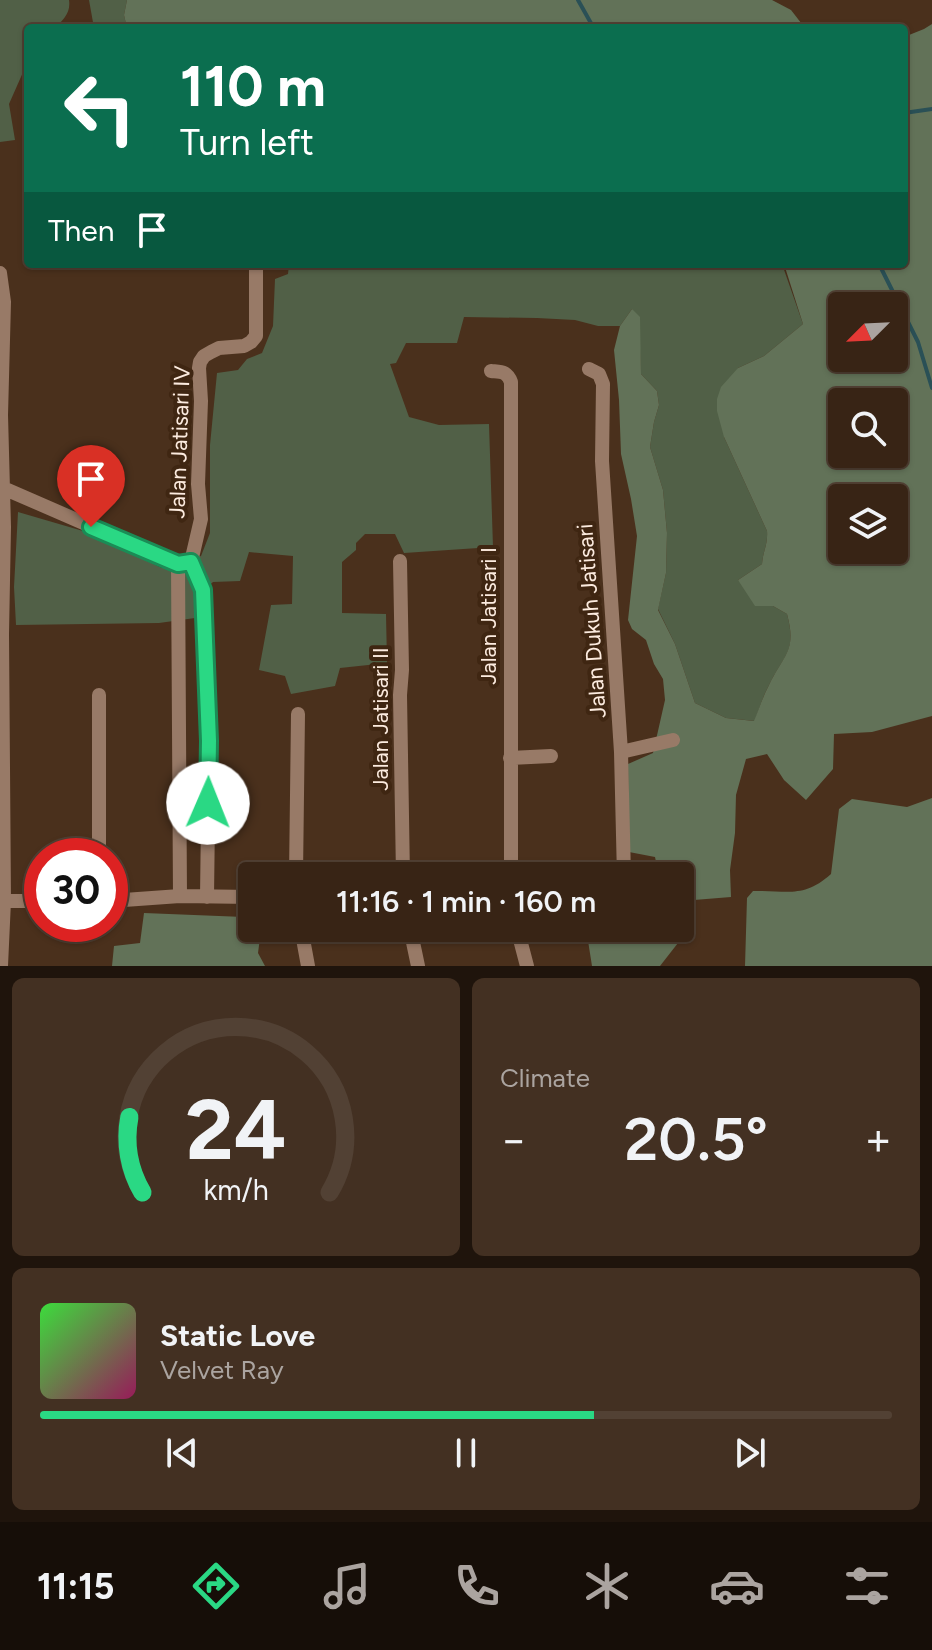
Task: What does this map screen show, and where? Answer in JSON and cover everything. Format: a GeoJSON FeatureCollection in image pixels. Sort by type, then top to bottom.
{"type":"FeatureCollection","features":[{"type":"Feature","properties":{"kind":"street","name":"Jalan Jatisari IV"},"geometry":{"type":"LineString","coordinates":[[185,563],[201,519],[198,484],[200,362],[204,356],[219,348],[244,346],[256,336],[256,268]]}},
{"type":"Feature","properties":{"kind":"street"},"geometry":{"type":"LineString","coordinates":[[0,273],[4,901],[1,966]]}},
{"type":"Feature","properties":{"kind":"street","name":"Jalan Dukuh Jatisari"},"geometry":{"type":"LineString","coordinates":[[589,369],[599,374],[603,384],[602,461],[621,752],[624,862]]}},
{"type":"Feature","properties":{"kind":"street","name":"Jalan Jatisari I"},"geometry":{"type":"LineString","coordinates":[[491,371],[505,372],[511,382],[511,862]]}},
{"type":"Feature","properties":{"kind":"street"},"geometry":{"type":"LineString","coordinates":[[3,488],[185,563],[203,590],[209,741],[207,897]]}},
{"type":"Feature","properties":{"kind":"street","name":"Jalan Jatisari II"},"geometry":{"type":"LineString","coordinates":[[400,561],[403,862]]}},
{"type":"Feature","properties":{"kind":"street"},"geometry":{"type":"LineString","coordinates":[[180,896],[185,563]]}},
{"type":"Feature","properties":{"kind":"street"},"geometry":{"type":"LineString","coordinates":[[99,695],[99,838]]}},
{"type":"Feature","properties":{"kind":"street"},"geometry":{"type":"LineString","coordinates":[[296,862],[298,714]]}},
{"type":"Feature","properties":{"kind":"street"},"geometry":{"type":"LineString","coordinates":[[621,752],[673,740]]}},
{"type":"Feature","properties":{"kind":"street"},"geometry":{"type":"LineString","coordinates":[[510,758],[551,756]]}},
{"type":"Feature","properties":{"kind":"street"},"geometry":{"type":"LineString","coordinates":[[128,900],[180,896],[238,897]]}},
{"type":"Feature","properties":{"kind":"street"},"geometry":{"type":"LineString","coordinates":[[4,901],[24,901]]}},
{"type":"Feature","properties":{"kind":"street"},"geometry":{"type":"LineString","coordinates":[[304,942],[308,966]]}},
{"type":"Feature","properties":{"kind":"street"},"geometry":{"type":"LineString","coordinates":[[413,942],[418,966]]}},
{"type":"Feature","properties":{"kind":"street"},"geometry":{"type":"LineString","coordinates":[[521,942],[527,966]]}},
{"type":"Feature","properties":{"kind":"green space"},"geometry":{"type":"Polygon","coordinates":[[[0,0],[69,0],[66,16],[59,24],[24,24],[24,70],[9,104],[15,140],[0,142],[0,0]]]}},
{"type":"Feature","properties":{"kind":"green space"},"geometry":{"type":"Polygon","coordinates":[[[89,0],[127,0],[124,15],[126,24],[93,24],[89,0]]]}},
{"type":"Feature","properties":{"kind":"green space"},"geometry":{"type":"Polygon","coordinates":[[[127,0],[772,0],[791,10],[802,24],[126,24],[124,15],[127,0]]]}},
{"type":"Feature","properties":{"kind":"green space"},"geometry":{"type":"Polygon","coordinates":[[[932,24],[932,716],[872,732],[834,734],[833,769],[806,800],[784,780],[767,754],[746,759],[736,795],[731,897],[694,900],[694,862],[656,862],[655,857],[629,852],[628,764],[653,753],[665,700],[663,679],[646,640],[632,629],[628,620],[637,536],[621,454],[614,350],[620,326],[632,309],[640,317],[641,374],[657,391],[659,405],[650,447],[663,490],[667,533],[666,573],[658,610],[675,644],[695,703],[726,718],[754,721],[787,652],[791,636],[787,614],[773,606],[755,606],[738,580],[762,564],[767,531],[724,437],[717,411],[721,387],[738,368],[764,356],[803,324],[785,268],[908,268],[908,35],[932,24]]]}},
{"type":"Feature","properties":{"kind":"green space"},"geometry":{"type":"Polygon","coordinates":[[[289,268],[783,268],[803,324],[764,356],[738,368],[724,437],[767,531],[762,564],[738,580],[787,614],[790,627],[790,645],[767,689],[755,721],[726,718],[695,703],[675,644],[658,609],[666,573],[667,533],[663,490],[650,447],[659,405],[657,391],[641,374],[640,349],[632,309],[620,326],[598,326],[575,320],[464,317],[457,343],[406,343],[396,363],[390,364],[409,417],[439,425],[489,424],[493,547],[404,553],[395,534],[365,534],[356,543],[356,550],[342,562],[342,613],[386,614],[387,663],[340,668],[335,686],[291,694],[285,676],[259,670],[271,605],[292,604],[293,556],[249,552],[240,581],[213,582],[195,598],[195,618],[159,623],[16,625],[14,587],[18,512],[83,531],[162,568],[201,556],[210,533],[210,445],[217,373],[238,370],[247,359],[262,353],[273,326],[275,279],[288,274],[289,268]]]}},
{"type":"Feature","properties":{"kind":"green space"},"geometry":{"type":"Polygon","coordinates":[[[932,798],[932,966],[745,966],[747,898],[753,891],[803,890],[831,874],[839,809],[852,799],[907,807],[932,798]]]}},
{"type":"Feature","properties":{"kind":"green space"},"geometry":{"type":"Polygon","coordinates":[[[144,913],[238,917],[238,942],[259,942],[258,953],[265,966],[112,966],[114,946],[140,943],[144,913]]]}},
{"type":"Feature","properties":{"kind":"green space"},"geometry":{"type":"Polygon","coordinates":[[[588,942],[679,942],[660,966],[592,966],[588,942]]]}},
{"type":"Feature","properties":{"kind":"waterway"},"geometry":{"type":"LineString","coordinates":[[578,0],[591,24]]}},
{"type":"Feature","properties":{"kind":"waterway"},"geometry":{"type":"LineString","coordinates":[[908,112],[932,109]]}},
{"type":"Feature","properties":{"kind":"waterway"},"geometry":{"type":"LineString","coordinates":[[881,268],[918,342],[932,388]]}},
{"type":"Feature","properties":{"kind":"route"},"geometry":{"type":"LineString","coordinates":[[91,527],[178,564],[191,562],[203,590],[209,741],[208,803]]}}]}
